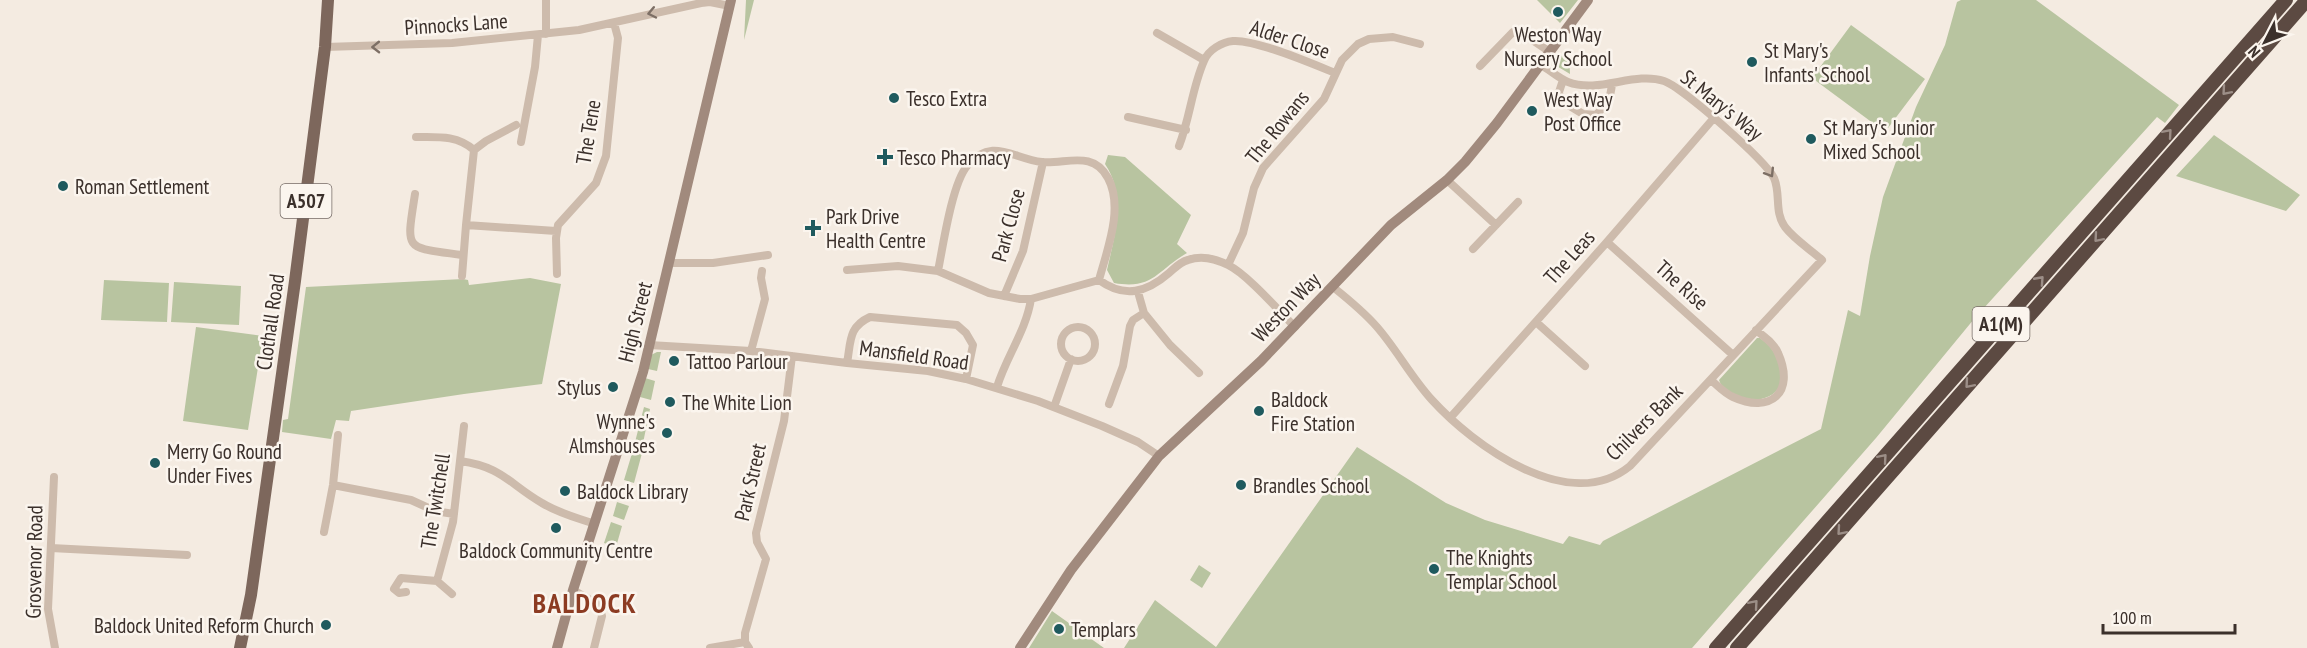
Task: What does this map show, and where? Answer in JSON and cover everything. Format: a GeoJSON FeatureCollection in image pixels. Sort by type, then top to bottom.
{"type":"FeatureCollection","features":[{"type":"Feature","properties":{"kind":"highway","name":"A1(M)"},"geometry":{"type":"LineString","coordinates":[[1716,648],[2286,0]]}},
{"type":"Feature","properties":{"kind":"highway","name":"A1(M)"},"geometry":{"type":"LineString","coordinates":[[1737,648],[2307,0]]}},
{"type":"Feature","properties":{"kind":"main road","name":"Clothall Road"},"geometry":{"type":"LineString","coordinates":[[240,648],[251,595],[276,419],[325,47],[328,0]]}},
{"type":"Feature","properties":{"kind":"street"},"geometry":{"type":"LineString","coordinates":[[521,142],[542,34],[546,0]]}},
{"type":"Feature","properties":{"kind":"street","name":"Weston Way"},"geometry":{"type":"LineString","coordinates":[[1020,648],[1071,570],[1160,456],[1295,327],[1390,225],[1447,180],[1480,146],[1588,0]]}},
{"type":"Feature","properties":{"kind":"street","name":"Pinnocks Lane"},"geometry":{"type":"LineString","coordinates":[[325,47],[452,43],[579,30],[614,24],[675,4],[731,3]]}},
{"type":"Feature","properties":{"kind":"street","name":"High Street"},"geometry":{"type":"LineString","coordinates":[[557,648],[573,590],[632,411],[670,263],[731,3]]}},
{"type":"Feature","properties":{"kind":"street","name":"The Tene"},"geometry":{"type":"LineString","coordinates":[[556,231],[564,216],[596,183],[606,156],[618,38],[614,24]]}},
{"type":"Feature","properties":{"kind":"street"},"geometry":{"type":"LineString","coordinates":[[1480,66],[1513,32],[1525,35],[1550,52]]}},
{"type":"Feature","properties":{"kind":"street"},"geometry":{"type":"LineString","coordinates":[[1157,33],[1204,60],[1186,130],[1179,146]]}},
{"type":"Feature","properties":{"kind":"street","name":"The Rowans"},"geometry":{"type":"LineString","coordinates":[[1228,265],[1243,233],[1254,188],[1263,168],[1324,99],[1342,60],[1351,50],[1369,39],[1393,37],[1420,44]]}},
{"type":"Feature","properties":{"kind":"street","name":"Alder Close"},"geometry":{"type":"LineString","coordinates":[[1204,60],[1207,54],[1223,44],[1244,41],[1288,54],[1335,73]]}},
{"type":"Feature","properties":{"kind":"street","name":"St Mary's Way"},"geometry":{"type":"LineString","coordinates":[[1541,65],[1563,80],[1578,85],[1648,79],[1663,81],[1679,90],[1766,166],[1775,182],[1777,205],[1784,225],[1796,239],[1822,261]]}},
{"type":"Feature","properties":{"kind":"street"},"geometry":{"type":"LineString","coordinates":[[1563,80],[1559,92],[1560,100],[1587,115],[1596,114],[1608,102],[1611,97],[1612,83]]}},
{"type":"Feature","properties":{"kind":"street"},"geometry":{"type":"LineString","coordinates":[[1128,117],[1186,130]]}},
{"type":"Feature","properties":{"kind":"street","name":"The Leas"},"geometry":{"type":"LineString","coordinates":[[1450,418],[1607,242],[1713,118]]}},
{"type":"Feature","properties":{"kind":"street"},"geometry":{"type":"LineString","coordinates":[[462,276],[462,255],[474,150],[516,125]]}},
{"type":"Feature","properties":{"kind":"street"},"geometry":{"type":"LineString","coordinates":[[416,137],[453,138],[464,142],[474,150]]}},
{"type":"Feature","properties":{"kind":"street"},"geometry":{"type":"LineString","coordinates":[[938,271],[961,174],[972,160],[983,153],[998,151],[1042,162],[1084,160],[1098,165],[1108,177],[1114,197],[1112,230],[1099,280]]}},
{"type":"Feature","properties":{"kind":"street","name":"Park Close"},"geometry":{"type":"LineString","coordinates":[[1004,296],[1023,251],[1042,162]]}},
{"type":"Feature","properties":{"kind":"street"},"geometry":{"type":"LineString","coordinates":[[1447,180],[1496,225]]}},
{"type":"Feature","properties":{"kind":"street"},"geometry":{"type":"LineString","coordinates":[[415,194],[409,235],[412,243],[421,249],[462,255]]}},
{"type":"Feature","properties":{"kind":"street"},"geometry":{"type":"LineString","coordinates":[[1473,249],[1518,202]]}},
{"type":"Feature","properties":{"kind":"street"},"geometry":{"type":"LineString","coordinates":[[466,225],[556,231],[557,274]]}},
{"type":"Feature","properties":{"kind":"street","name":"The Rise"},"geometry":{"type":"LineString","coordinates":[[1607,242],[1733,355]]}},
{"type":"Feature","properties":{"kind":"street"},"geometry":{"type":"LineString","coordinates":[[670,263],[713,263],[768,255]]}},
{"type":"Feature","properties":{"kind":"street"},"geometry":{"type":"LineString","coordinates":[[847,270],[898,266],[938,271],[989,293],[1031,299],[1099,280],[1113,289],[1138,292],[1155,284],[1190,259],[1206,258],[1228,265],[1240,274],[1295,327]]}},
{"type":"Feature","properties":{"kind":"street","name":"Chilvers Bank"},"geometry":{"type":"LineString","coordinates":[[1333,286],[1377,327],[1419,385],[1450,418],[1491,451],[1538,475],[1574,483],[1606,480],[1619,475],[1630,466],[1822,261]]}},
{"type":"Feature","properties":{"kind":"street"},"geometry":{"type":"LineString","coordinates":[[751,351],[765,299],[760,278],[762,271]]}},
{"type":"Feature","properties":{"kind":"street"},"geometry":{"type":"LineString","coordinates":[[1138,292],[1144,313],[1170,345],[1199,373]]}},
{"type":"Feature","properties":{"kind":"street"},"geometry":{"type":"LineString","coordinates":[[997,387],[1009,353],[1024,329],[1031,299]]}},
{"type":"Feature","properties":{"kind":"street"},"geometry":{"type":"LineString","coordinates":[[1109,404],[1122,366],[1130,326],[1133,320],[1144,313]]}},
{"type":"Feature","properties":{"kind":"street"},"geometry":{"type":"LineString","coordinates":[[847,363],[853,329],[870,317],[950,324],[962,329],[973,345],[966,379]]}},
{"type":"Feature","properties":{"kind":"street"},"geometry":{"type":"LineString","coordinates":[[1536,322],[1586,366]]}},
{"type":"Feature","properties":{"kind":"street"},"geometry":{"type":"LineString","coordinates":[[1085,328],[1094,336],[1094,351],[1086,359],[1080,361],[1071,359],[1063,351],[1062,338],[1070,329],[1085,328]]}},
{"type":"Feature","properties":{"kind":"street"},"geometry":{"type":"LineString","coordinates":[[1711,380],[1732,397],[1750,402],[1771,400],[1781,392],[1785,378],[1779,353],[1756,330]]}},
{"type":"Feature","properties":{"kind":"street","name":"Mansfield Road"},"geometry":{"type":"LineString","coordinates":[[649,345],[751,351],[928,371],[966,379],[1054,407],[1138,442],[1160,456]]}},
{"type":"Feature","properties":{"kind":"street","name":"Park Street"},"geometry":{"type":"LineString","coordinates":[[747,645],[745,633],[766,562],[757,542],[756,533],[784,421],[792,356]]}},
{"type":"Feature","properties":{"kind":"street"},"geometry":{"type":"LineString","coordinates":[[1054,407],[1071,359]]}},
{"type":"Feature","properties":{"kind":"street","name":"The Twitchell"},"geometry":{"type":"LineString","coordinates":[[437,581],[454,514],[464,426]]}},
{"type":"Feature","properties":{"kind":"street"},"geometry":{"type":"LineString","coordinates":[[324,532],[333,485],[338,435]]}},
{"type":"Feature","properties":{"kind":"street"},"geometry":{"type":"LineString","coordinates":[[460,460],[484,465],[501,473],[549,507],[595,524]]}},
{"type":"Feature","properties":{"kind":"street","name":"Grosvenor Road"},"geometry":{"type":"LineString","coordinates":[[54,477],[48,609],[55,648]]}},
{"type":"Feature","properties":{"kind":"street"},"geometry":{"type":"LineString","coordinates":[[333,485],[411,500],[435,511],[454,514]]}},
{"type":"Feature","properties":{"kind":"street"},"geometry":{"type":"LineString","coordinates":[[51,548],[187,555]]}},
{"type":"Feature","properties":{"kind":"street"},"geometry":{"type":"LineString","coordinates":[[406,592],[399,593],[394,589],[402,578],[437,581],[452,594]]}},
{"type":"Feature","properties":{"kind":"street"},"geometry":{"type":"LineString","coordinates":[[573,590],[599,605],[602,616],[594,648]]}},
{"type":"Feature","properties":{"kind":"street"},"geometry":{"type":"LineString","coordinates":[[710,648],[747,645]]}},
{"type":"Feature","properties":{"kind":"green space"},"geometry":{"type":"Polygon","coordinates":[[[746,0],[754,0],[744,40],[746,0]]]}},
{"type":"Feature","properties":{"kind":"green space","name":"Weston Way Nursery School"},"geometry":{"type":"Polygon","coordinates":[[[1537,0],[1578,0],[1560,23],[1537,0]]]}},
{"type":"Feature","properties":{"kind":"green space"},"geometry":{"type":"Polygon","coordinates":[[[1961,0],[2036,0],[2179,105],[2165,123],[2157,117],[1974,319],[1876,438],[1692,648],[1124,648],[1155,600],[1216,647],[1357,447],[1446,503],[1485,520],[1563,544],[1569,536],[1600,545],[1603,541],[1821,429],[1848,310],[1860,316],[1883,197],[1916,107],[1945,45],[1957,2],[1961,0]]]}},
{"type":"Feature","properties":{"kind":"green space"},"geometry":{"type":"Polygon","coordinates":[[[1851,25],[1925,79],[1885,132],[1812,78],[1851,25]]]}},
{"type":"Feature","properties":{"kind":"green space"},"geometry":{"type":"Polygon","coordinates":[[[1565,50],[1569,53],[1570,74],[1555,65],[1565,50]]]}},
{"type":"Feature","properties":{"kind":"green space"},"geometry":{"type":"Polygon","coordinates":[[[2214,135],[2300,195],[2286,211],[2176,176],[2214,135]]]}},
{"type":"Feature","properties":{"kind":"green space"},"geometry":{"type":"Polygon","coordinates":[[[1108,155],[1125,157],[1191,215],[1177,244],[1187,253],[1154,277],[1138,284],[1114,283],[1107,270],[1117,216],[1116,189],[1105,164],[1108,155]]]}},
{"type":"Feature","properties":{"kind":"green space"},"geometry":{"type":"Polygon","coordinates":[[[530,278],[561,284],[542,384],[351,411],[349,421],[336,420],[331,439],[282,432],[283,420],[288,419],[306,287],[463,279],[468,280],[469,285],[530,278]]]}},
{"type":"Feature","properties":{"kind":"green space"},"geometry":{"type":"Polygon","coordinates":[[[104,280],[169,283],[167,322],[101,320],[104,280]]]}},
{"type":"Feature","properties":{"kind":"green space"},"geometry":{"type":"Polygon","coordinates":[[[174,282],[241,286],[239,325],[171,322],[174,282]]]}},
{"type":"Feature","properties":{"kind":"green space"},"geometry":{"type":"Polygon","coordinates":[[[196,327],[263,336],[248,430],[183,421],[196,327]]]}},
{"type":"Feature","properties":{"kind":"green space"},"geometry":{"type":"Polygon","coordinates":[[[1757,338],[1764,341],[1774,352],[1782,378],[1778,388],[1770,396],[1747,399],[1735,396],[1725,390],[1719,380],[1757,338]]]}},
{"type":"Feature","properties":{"kind":"green space"},"geometry":{"type":"Polygon","coordinates":[[[661,352],[657,371],[648,369],[651,355],[661,352]]]}},
{"type":"Feature","properties":{"kind":"green space"},"geometry":{"type":"Polygon","coordinates":[[[645,378],[655,381],[651,400],[640,397],[645,378]]]}},
{"type":"Feature","properties":{"kind":"green space"},"geometry":{"type":"Polygon","coordinates":[[[644,407],[650,409],[642,448],[634,446],[644,407]]]}},
{"type":"Feature","properties":{"kind":"green space"},"geometry":{"type":"Polygon","coordinates":[[[633,450],[642,453],[634,483],[624,480],[633,450]]]}},
{"type":"Feature","properties":{"kind":"green space"},"geometry":{"type":"Polygon","coordinates":[[[617,502],[629,506],[624,520],[613,516],[617,502]]]}},
{"type":"Feature","properties":{"kind":"green space"},"geometry":{"type":"Polygon","coordinates":[[[611,522],[622,526],[616,547],[604,543],[611,522]]]}},
{"type":"Feature","properties":{"kind":"green space"},"geometry":{"type":"Polygon","coordinates":[[[1199,565],[1211,573],[1202,588],[1190,580],[1199,565]]]}},
{"type":"Feature","properties":{"kind":"green space","name":"Templars"},"geometry":{"type":"Polygon","coordinates":[[[1052,611],[1104,648],[1029,648],[1052,611]]]}},
{"type":"Feature","properties":{"kind":"place","name":"Weston Way Nursery School"},"geometry":{"type":"Point","coordinates":[1558,12]}},
{"type":"Feature","properties":{"kind":"place","name":"St Mary's Infants' School"},"geometry":{"type":"Point","coordinates":[1752,62]}},
{"type":"Feature","properties":{"kind":"place","name":"Tesco Extra"},"geometry":{"type":"Point","coordinates":[894,98]}},
{"type":"Feature","properties":{"kind":"place","name":"West Way Post Office"},"geometry":{"type":"Point","coordinates":[1532,111]}},
{"type":"Feature","properties":{"kind":"place","name":"St Mary's Junior Mixed School"},"geometry":{"type":"Point","coordinates":[1811,139]}},
{"type":"Feature","properties":{"kind":"place","name":"Tesco Pharmacy"},"geometry":{"type":"Point","coordinates":[885,157]}},
{"type":"Feature","properties":{"kind":"place","name":"Roman Settlement"},"geometry":{"type":"Point","coordinates":[63,186]}},
{"type":"Feature","properties":{"kind":"place","name":"Park Drive Health Centre"},"geometry":{"type":"Point","coordinates":[813,228]}},
{"type":"Feature","properties":{"kind":"place","name":"Tattoo Parlour"},"geometry":{"type":"Point","coordinates":[674,361]}},
{"type":"Feature","properties":{"kind":"place","name":"Stylus"},"geometry":{"type":"Point","coordinates":[613,387]}},
{"type":"Feature","properties":{"kind":"place","name":"The White Lion"},"geometry":{"type":"Point","coordinates":[670,402]}},
{"type":"Feature","properties":{"kind":"place","name":"Baldock Fire Station"},"geometry":{"type":"Point","coordinates":[1259,411]}},
{"type":"Feature","properties":{"kind":"place","name":"Wynne's Almshouses"},"geometry":{"type":"Point","coordinates":[667,433]}},
{"type":"Feature","properties":{"kind":"place","name":"Merry Go Round Under Fives"},"geometry":{"type":"Point","coordinates":[155,463]}},
{"type":"Feature","properties":{"kind":"place","name":"Brandles School"},"geometry":{"type":"Point","coordinates":[1241,485]}},
{"type":"Feature","properties":{"kind":"place","name":"Baldock Library"},"geometry":{"type":"Point","coordinates":[565,491]}},
{"type":"Feature","properties":{"kind":"place","name":"Baldock Community Centre"},"geometry":{"type":"Point","coordinates":[556,528]}},
{"type":"Feature","properties":{"kind":"place","name":"The Knights Templar School"},"geometry":{"type":"Point","coordinates":[1434,569]}},
{"type":"Feature","properties":{"kind":"place","name":"Baldock United Reform Church"},"geometry":{"type":"Point","coordinates":[326,625]}},
{"type":"Feature","properties":{"kind":"place","name":"Templars"},"geometry":{"type":"Point","coordinates":[1059,629]}},
{"type":"Feature","properties":{"kind":"district","name":"BALDOCK"},"geometry":{"type":"Point","coordinates":[585,603]}}]}
